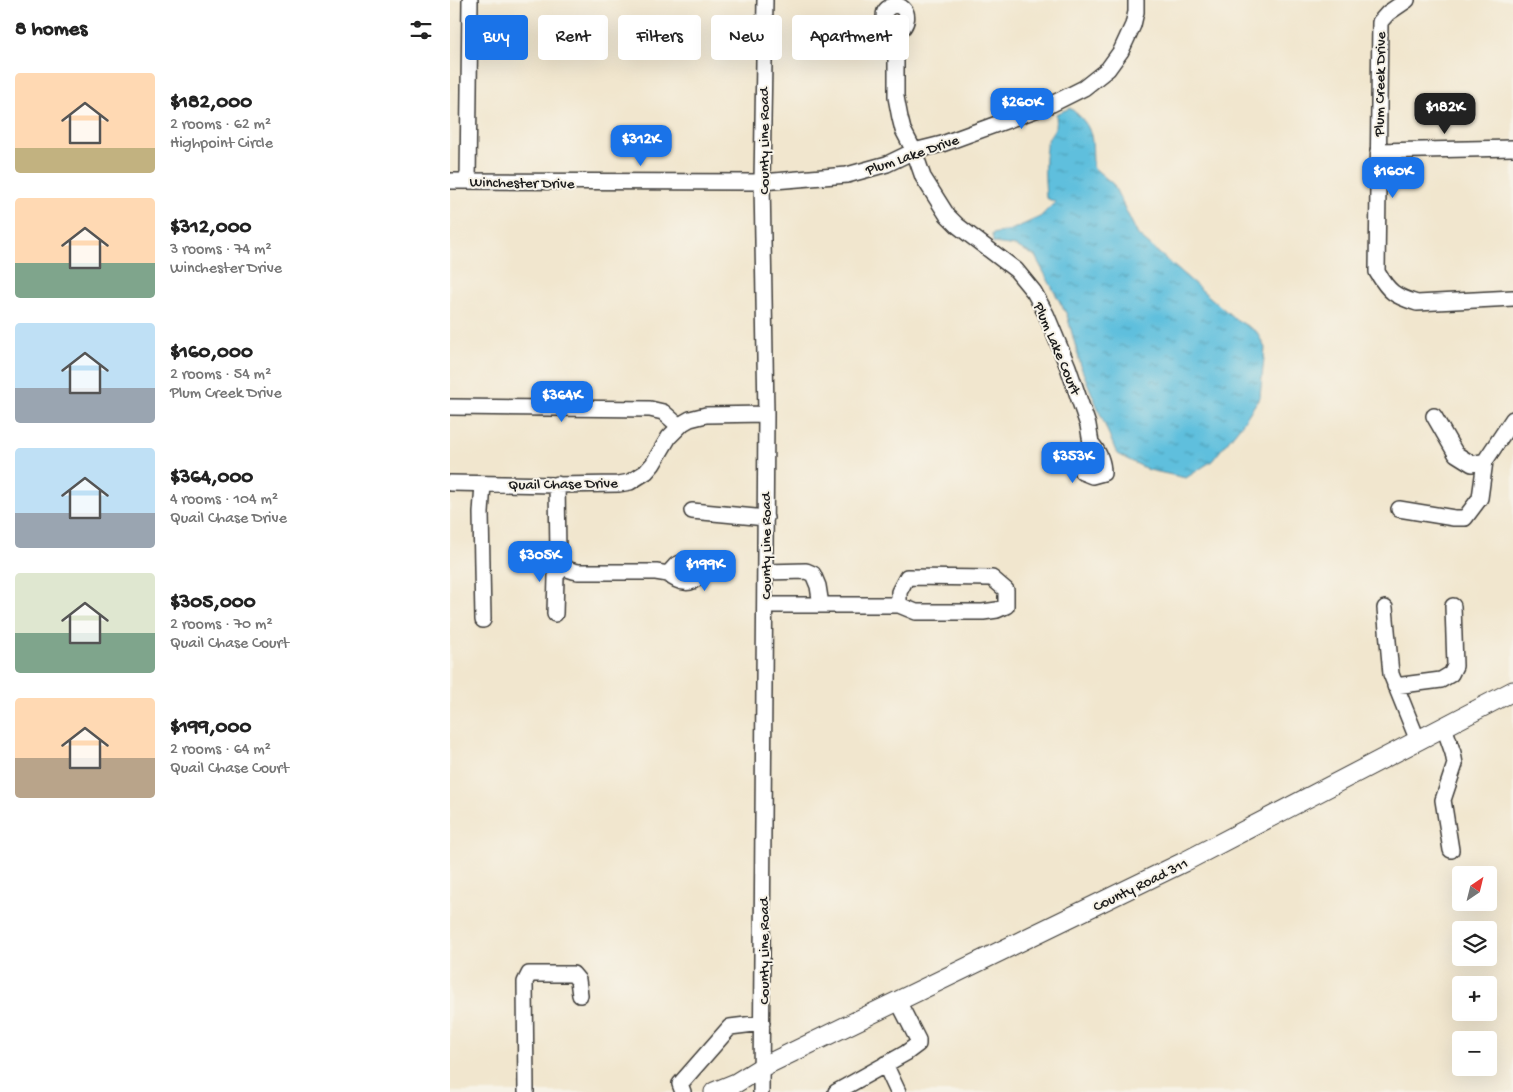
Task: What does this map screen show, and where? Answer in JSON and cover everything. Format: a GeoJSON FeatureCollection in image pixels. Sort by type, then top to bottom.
{"type":"FeatureCollection","features":[{"type":"Feature","properties":{"kind":"main road","name":"County Road 311"},"geometry":{"type":"LineString","coordinates":[[714,1092],[736,1083],[762,1067],[1184,862],[1513,691]]}},
{"type":"Feature","properties":{"kind":"street"},"geometry":{"type":"LineString","coordinates":[[468,181],[470,0]]}},
{"type":"Feature","properties":{"kind":"street","name":"County Line Road"},"geometry":{"type":"LineString","coordinates":[[761,1092],[766,518],[762,182],[765,0]]}},
{"type":"Feature","properties":{"kind":"street","name":"Plum Lake Drive"},"geometry":{"type":"LineString","coordinates":[[833,176],[847,175],[887,164],[914,151],[942,144],[1060,101],[1084,88],[1108,69],[1122,51],[1133,25],[1136,0]]}},
{"type":"Feature","properties":{"kind":"street","name":"Plum Creek Drive"},"geometry":{"type":"LineString","coordinates":[[1407,0],[1380,22],[1377,272],[1388,289],[1402,299],[1417,303],[1513,298]]}},
{"type":"Feature","properties":{"kind":"street","name":"Plum Lake Court"},"geometry":{"type":"LineString","coordinates":[[896,60],[896,96],[903,130],[914,151],[923,177],[947,215],[958,226],[1016,270],[1034,292],[1046,314],[1068,367],[1088,424],[1091,443]]}},
{"type":"Feature","properties":{"kind":"street"},"geometry":{"type":"LineString","coordinates":[[1378,151],[1513,148]]}},
{"type":"Feature","properties":{"kind":"street","name":"Winchester Drive"},"geometry":{"type":"LineString","coordinates":[[450,181],[762,182],[833,176]]}},
{"type":"Feature","properties":{"kind":"street"},"geometry":{"type":"LineString","coordinates":[[450,407],[650,409],[663,412],[679,426]]}},
{"type":"Feature","properties":{"kind":"street","name":"Quail Chase Drive"},"geometry":{"type":"LineString","coordinates":[[450,483],[614,484],[630,482],[646,472],[669,437],[679,426],[690,419],[698,416],[723,414],[766,414]]}},
{"type":"Feature","properties":{"kind":"street"},"geometry":{"type":"LineString","coordinates":[[1434,416],[1456,454],[1472,464],[1485,461]]}},
{"type":"Feature","properties":{"kind":"street"},"geometry":{"type":"LineString","coordinates":[[1399,509],[1454,518],[1466,518],[1480,498],[1485,461],[1513,419]]}},
{"type":"Feature","properties":{"kind":"street"},"geometry":{"type":"LineString","coordinates":[[482,620],[481,513],[483,484]]}},
{"type":"Feature","properties":{"kind":"street"},"geometry":{"type":"LineString","coordinates":[[557,484],[558,555],[559,562],[563,567],[570,571],[578,572],[656,572],[668,574]]}},
{"type":"Feature","properties":{"kind":"street"},"geometry":{"type":"LineString","coordinates":[[692,511],[766,518]]}},
{"type":"Feature","properties":{"kind":"street"},"geometry":{"type":"LineString","coordinates":[[555,614],[556,576],[563,567]]}},
{"type":"Feature","properties":{"kind":"street"},"geometry":{"type":"LineString","coordinates":[[765,572],[806,571],[813,574],[818,586],[820,605]]}},
{"type":"Feature","properties":{"kind":"street"},"geometry":{"type":"LineString","coordinates":[[765,605],[899,605],[916,612],[983,612],[997,610],[1006,606],[1006,590],[992,578],[907,577],[899,592],[899,605]]}},
{"type":"Feature","properties":{"kind":"street"},"geometry":{"type":"LineString","coordinates":[[1396,686],[1441,680],[1451,674],[1455,666],[1453,606]]}},
{"type":"Feature","properties":{"kind":"street"},"geometry":{"type":"LineString","coordinates":[[1384,608],[1391,674],[1418,741]]}},
{"type":"Feature","properties":{"kind":"street"},"geometry":{"type":"LineString","coordinates":[[1444,727],[1455,764],[1443,800],[1451,850]]}},
{"type":"Feature","properties":{"kind":"street"},"geometry":{"type":"LineString","coordinates":[[526,1092],[526,982],[529,974],[573,974],[578,980],[580,995]]}},
{"type":"Feature","properties":{"kind":"street"},"geometry":{"type":"LineString","coordinates":[[836,1092],[918,1044],[918,1040],[898,1001]]}},
{"type":"Feature","properties":{"kind":"street"},"geometry":{"type":"LineString","coordinates":[[683,1092],[680,1084],[730,1027],[762,1023]]}},
{"type":"Feature","properties":{"kind":"street"},"geometry":{"type":"LineString","coordinates":[[885,1064],[898,1092]]}},
{"type":"Feature","properties":{"kind":"water"},"geometry":{"type":"Polygon","coordinates":[[[1070,108],[1088,127],[1092,141],[1093,167],[1113,184],[1138,235],[1234,318],[1257,332],[1265,348],[1260,397],[1242,424],[1212,461],[1186,478],[1149,470],[1117,454],[1082,370],[1067,315],[1035,256],[1016,246],[993,243],[992,234],[1011,230],[1040,217],[1055,202],[1046,198],[1045,156],[1047,143],[1055,127],[1056,114],[1070,108]]]}}]}
